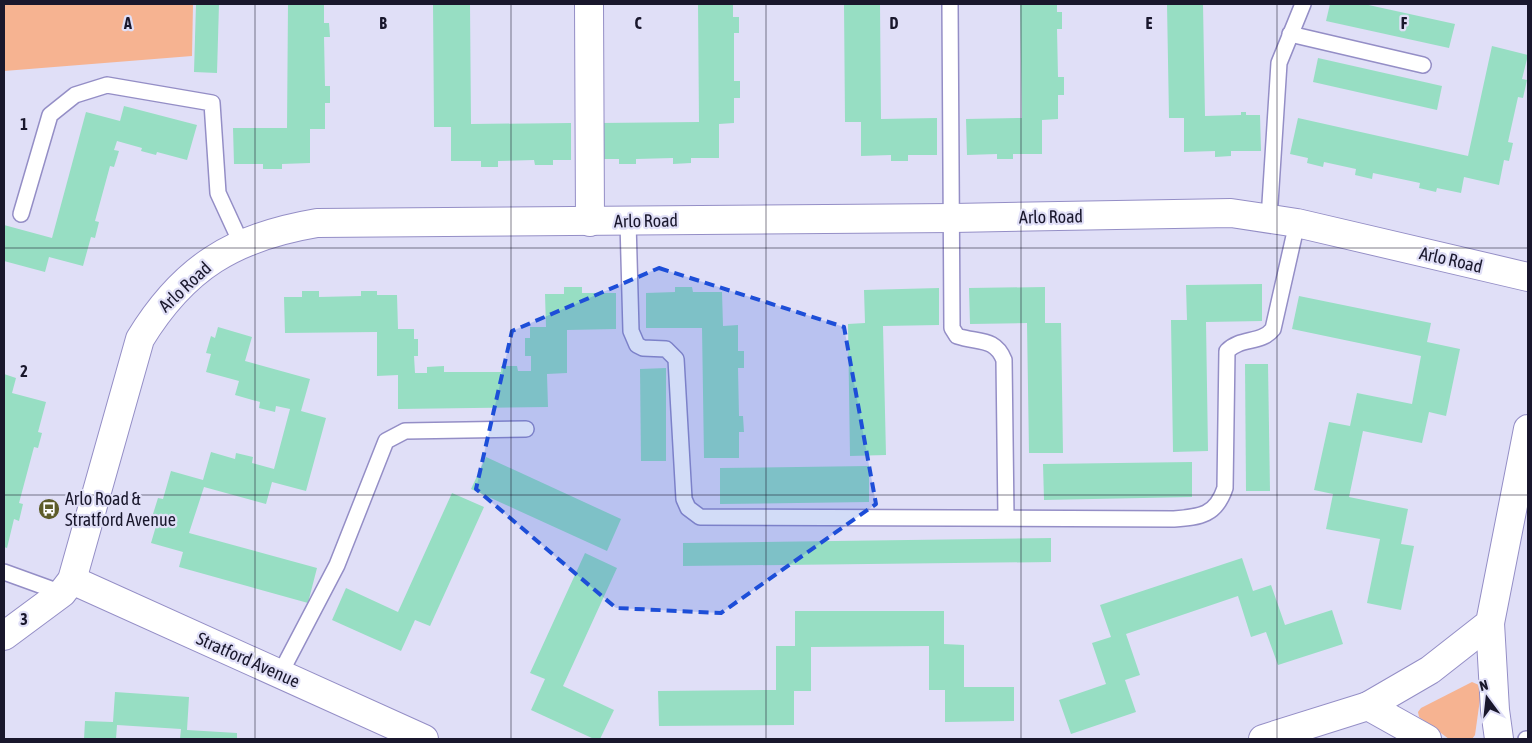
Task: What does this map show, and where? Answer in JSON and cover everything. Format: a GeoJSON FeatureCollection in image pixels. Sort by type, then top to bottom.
{"type":"FeatureCollection","features":[{"type":"Feature","properties":{"kind":"street"},"geometry":{"type":"LineString","coordinates":[[589,4],[590,222]]}},
{"type":"Feature","properties":{"kind":"street","name":"Arlo Road"},"geometry":{"type":"LineString","coordinates":[[67,587],[140,339],[152,318],[175,290],[205,264],[241,243],[280,229],[317,223],[628,222],[1231,213],[1297,223],[1528,277]]}},
{"type":"Feature","properties":{"kind":"street"},"geometry":{"type":"LineString","coordinates":[[1500,739],[1495,710],[1490,623],[1528,429]]}},
{"type":"Feature","properties":{"kind":"street"},"geometry":{"type":"LineString","coordinates":[[4,636],[67,587]]}},
{"type":"Feature","properties":{"kind":"street","name":"Stratford Avenue"},"geometry":{"type":"LineString","coordinates":[[67,587],[280,674],[424,739]]}},
{"type":"Feature","properties":{"kind":"street"},"geometry":{"type":"LineString","coordinates":[[1263,739],[1368,706],[1430,670],[1490,623]]}},
{"type":"Feature","properties":{"kind":"street"},"geometry":{"type":"LineString","coordinates":[[1368,706],[1427,739]]}},
{"type":"Feature","properties":{"kind":"lane"},"geometry":{"type":"LineString","coordinates":[[950,4],[953,218],[952,328],[956,336],[990,343],[1000,349],[1004,360],[1006,517]]}},
{"type":"Feature","properties":{"kind":"lane"},"geometry":{"type":"LineString","coordinates":[[1269,219],[1279,63],[1302,4]]}},
{"type":"Feature","properties":{"kind":"lane"},"geometry":{"type":"LineString","coordinates":[[1290,34],[1423,65]]}},
{"type":"Feature","properties":{"kind":"lane"},"geometry":{"type":"LineString","coordinates":[[20,214],[50,115],[75,96],[107,85],[212,103],[218,193],[241,243]]}},
{"type":"Feature","properties":{"kind":"lane"},"geometry":{"type":"LineString","coordinates":[[628,222],[631,331],[637,345],[643,348],[666,349],[676,359],[684,499],[693,514],[700,517],[1174,519],[1193,518],[1207,513],[1215,507],[1226,488],[1227,351],[1239,343],[1268,335],[1273,329],[1297,223]]}},
{"type":"Feature","properties":{"kind":"lane"},"geometry":{"type":"LineString","coordinates":[[280,674],[337,565],[386,441],[405,431],[526,429]]}},
{"type":"Feature","properties":{"kind":"lane"},"geometry":{"type":"LineString","coordinates":[[4,572],[67,587]]}},
{"type":"Feature","properties":{"kind":"highlighted area"},"geometry":{"type":"Polygon","coordinates":[[[659,268],[844,327],[876,504],[721,613],[616,608],[476,489],[512,331],[659,268]]]}},
{"type":"Feature","properties":{"kind":"shaded area"},"geometry":{"type":"Polygon","coordinates":[[[4,4],[193,4],[192,56],[4,71],[4,4]]]}},
{"type":"Feature","properties":{"kind":"shaded area"},"geometry":{"type":"Polygon","coordinates":[[[1472,682],[1479,685],[1481,692],[1475,735],[1472,739],[1449,739],[1419,717],[1418,712],[1421,708],[1472,682]]]}},
{"type":"Feature","properties":{"kind":"building"},"geometry":{"type":"Polygon","coordinates":[[[196,4],[219,4],[217,73],[194,72],[196,4]]]}},
{"type":"Feature","properties":{"kind":"building"},"geometry":{"type":"Polygon","coordinates":[[[288,4],[324,4],[324,23],[329,23],[330,37],[324,37],[325,86],[330,86],[330,103],[325,103],[325,129],[310,129],[310,163],[282,164],[282,169],[263,169],[263,164],[234,164],[233,128],[287,128],[288,4]]]}},
{"type":"Feature","properties":{"kind":"building"},"geometry":{"type":"Polygon","coordinates":[[[433,4],[470,4],[471,124],[571,123],[571,160],[553,160],[553,165],[535,165],[534,160],[498,161],[498,167],[481,167],[481,161],[451,161],[451,127],[434,127],[433,4]]]}},
{"type":"Feature","properties":{"kind":"building"},"geometry":{"type":"Polygon","coordinates":[[[698,4],[733,4],[733,17],[739,17],[739,33],[734,33],[734,81],[740,81],[740,98],[734,98],[734,123],[719,124],[719,158],[691,158],[691,163],[673,164],[673,158],[636,159],[636,164],[619,164],[619,159],[600,159],[600,123],[699,122],[698,4]]]}},
{"type":"Feature","properties":{"kind":"building"},"geometry":{"type":"Polygon","coordinates":[[[844,4],[880,4],[881,119],[937,118],[937,155],[908,155],[908,161],[891,161],[891,155],[861,156],[861,122],[845,122],[844,4]]]}},
{"type":"Feature","properties":{"kind":"building"},"geometry":{"type":"Polygon","coordinates":[[[1020,4],[1057,4],[1057,12],[1062,12],[1062,29],[1057,29],[1058,77],[1064,77],[1064,95],[1058,95],[1058,119],[1042,120],[1042,154],[1013,154],[1013,159],[997,159],[997,154],[967,155],[966,119],[1022,118],[1020,4]]]}},
{"type":"Feature","properties":{"kind":"building"},"geometry":{"type":"Polygon","coordinates":[[[1167,4],[1203,4],[1205,116],[1241,115],[1241,112],[1246,112],[1246,115],[1260,115],[1261,151],[1231,151],[1231,156],[1215,157],[1215,151],[1184,152],[1184,118],[1169,118],[1167,4]]]}},
{"type":"Feature","properties":{"kind":"building"},"geometry":{"type":"Polygon","coordinates":[[[1330,4],[1364,4],[1455,24],[1449,48],[1326,21],[1330,4]]]}},
{"type":"Feature","properties":{"kind":"building"},"geometry":{"type":"Polygon","coordinates":[[[1492,46],[1528,55],[1522,79],[1527,80],[1523,98],[1518,97],[1508,142],[1513,143],[1509,161],[1504,160],[1499,185],[1464,177],[1461,193],[1437,188],[1436,192],[1419,188],[1420,183],[1373,173],[1372,179],[1355,175],[1356,169],[1324,162],[1323,167],[1307,163],[1308,158],[1290,154],[1298,118],[1468,156],[1492,46]]]}},
{"type":"Feature","properties":{"kind":"building"},"geometry":{"type":"Polygon","coordinates":[[[1318,58],[1442,86],[1437,110],[1313,82],[1318,58]]]}},
{"type":"Feature","properties":{"kind":"building"},"geometry":{"type":"Polygon","coordinates":[[[124,106],[197,125],[187,160],[157,152],[156,155],[141,151],[142,148],[117,141],[114,150],[119,151],[114,167],[110,166],[95,221],[99,222],[95,238],[91,237],[83,266],[49,257],[45,272],[4,261],[4,225],[52,238],[86,112],[120,121],[124,106]]]}},
{"type":"Feature","properties":{"kind":"building"},"geometry":{"type":"Polygon","coordinates":[[[1262,284],[1262,321],[1206,322],[1208,451],[1173,452],[1171,320],[1187,320],[1186,285],[1262,284]]]}},
{"type":"Feature","properties":{"kind":"building"},"geometry":{"type":"Polygon","coordinates":[[[564,287],[582,287],[582,293],[616,293],[616,329],[567,330],[567,373],[547,374],[548,407],[398,409],[398,375],[377,376],[377,332],[285,333],[284,297],[302,297],[302,291],[319,291],[319,297],[361,296],[361,291],[377,291],[377,295],[397,295],[398,329],[414,329],[414,339],[418,339],[418,356],[414,356],[415,373],[427,373],[427,367],[444,366],[444,372],[501,372],[501,366],[517,366],[518,371],[531,371],[531,356],[525,356],[525,338],[530,338],[530,327],[546,327],[545,294],[564,294],[564,287]]]}},
{"type":"Feature","properties":{"kind":"building"},"geometry":{"type":"Polygon","coordinates":[[[675,287],[692,287],[693,292],[722,292],[723,326],[738,325],[738,351],[744,351],[744,368],[738,368],[739,416],[743,416],[744,432],[739,432],[739,458],[704,458],[702,328],[646,328],[646,293],[675,292],[675,287]]]}},
{"type":"Feature","properties":{"kind":"building"},"geometry":{"type":"Polygon","coordinates":[[[1045,287],[1045,323],[1061,323],[1063,453],[1029,453],[1027,323],[970,324],[969,288],[1045,287]]]}},
{"type":"Feature","properties":{"kind":"building"},"geometry":{"type":"Polygon","coordinates":[[[939,288],[939,325],[883,326],[886,455],[850,456],[848,324],[865,323],[864,290],[939,288]]]}},
{"type":"Feature","properties":{"kind":"building"},"geometry":{"type":"Polygon","coordinates":[[[1299,296],[1431,323],[1427,342],[1460,349],[1446,416],[1429,412],[1422,443],[1363,431],[1349,497],[1408,509],[1401,544],[1414,546],[1401,610],[1367,603],[1380,539],[1326,529],[1333,494],[1314,490],[1329,422],[1350,426],[1357,393],[1412,404],[1421,356],[1292,329],[1299,296]]]}},
{"type":"Feature","properties":{"kind":"building"},"geometry":{"type":"Polygon","coordinates":[[[218,327],[252,337],[245,361],[310,379],[301,411],[326,418],[306,491],[272,482],[266,504],[204,487],[189,533],[317,568],[308,603],[179,567],[183,552],[151,543],[159,516],[153,514],[158,498],[163,499],[171,471],[203,480],[211,452],[235,459],[236,453],[253,457],[252,463],[274,469],[290,409],[276,406],[275,412],[259,408],[260,402],[235,395],[239,381],[206,372],[211,354],[206,353],[211,336],[215,338],[218,327]]]}},
{"type":"Feature","properties":{"kind":"building"},"geometry":{"type":"Polygon","coordinates":[[[1245,364],[1268,364],[1270,491],[1246,491],[1245,364]]]}},
{"type":"Feature","properties":{"kind":"building"},"geometry":{"type":"Polygon","coordinates":[[[666,368],[666,461],[641,461],[640,369],[666,368]]]}},
{"type":"Feature","properties":{"kind":"building"},"geometry":{"type":"Polygon","coordinates":[[[4,374],[16,378],[12,393],[46,402],[38,432],[42,433],[38,448],[34,447],[19,503],[23,504],[19,521],[14,519],[7,548],[4,547],[4,374]]]}},
{"type":"Feature","properties":{"kind":"building"},"geometry":{"type":"Polygon","coordinates":[[[486,457],[621,519],[607,551],[471,489],[486,457]]]}},
{"type":"Feature","properties":{"kind":"building"},"geometry":{"type":"Polygon","coordinates":[[[1192,462],[1192,497],[1044,500],[1043,464],[1192,462]]]}},
{"type":"Feature","properties":{"kind":"building"},"geometry":{"type":"Polygon","coordinates":[[[869,466],[869,502],[720,504],[720,468],[869,466]]]}},
{"type":"Feature","properties":{"kind":"building"},"geometry":{"type":"Polygon","coordinates":[[[452,493],[484,507],[430,626],[415,620],[401,651],[332,620],[346,588],[398,612],[452,493]]]}},
{"type":"Feature","properties":{"kind":"building"},"geometry":{"type":"Polygon","coordinates":[[[1051,538],[1051,562],[683,566],[683,543],[1051,538]]]}},
{"type":"Feature","properties":{"kind":"building"},"geometry":{"type":"Polygon","coordinates":[[[585,553],[617,568],[563,686],[614,710],[600,739],[594,739],[531,710],[545,679],[530,673],[585,553]]]}},
{"type":"Feature","properties":{"kind":"building"},"geometry":{"type":"Polygon","coordinates":[[[1242,558],[1253,591],[1271,585],[1285,625],[1332,610],[1343,644],[1278,665],[1266,632],[1251,637],[1238,596],[1126,634],[1140,675],[1125,680],[1136,712],[1071,734],[1059,700],[1106,684],[1092,643],[1111,637],[1100,605],[1242,558]]]}},
{"type":"Feature","properties":{"kind":"building"},"geometry":{"type":"Polygon","coordinates":[[[795,611],[944,611],[944,644],[964,645],[964,687],[1014,687],[1014,721],[945,722],[945,690],[929,690],[929,646],[811,647],[811,691],[794,691],[794,725],[659,726],[658,691],[776,690],[776,646],[795,646],[795,611]]]}},
{"type":"Feature","properties":{"kind":"building"},"geometry":{"type":"Polygon","coordinates":[[[115,692],[189,697],[187,730],[237,733],[237,739],[180,739],[181,729],[117,725],[116,739],[84,739],[85,721],[113,722],[115,692]]]}},
{"type":"Feature","properties":{"kind":"place","name":"Arlo Road & Stratford Avenue"},"geometry":{"type":"Point","coordinates":[49,509]}}]}
